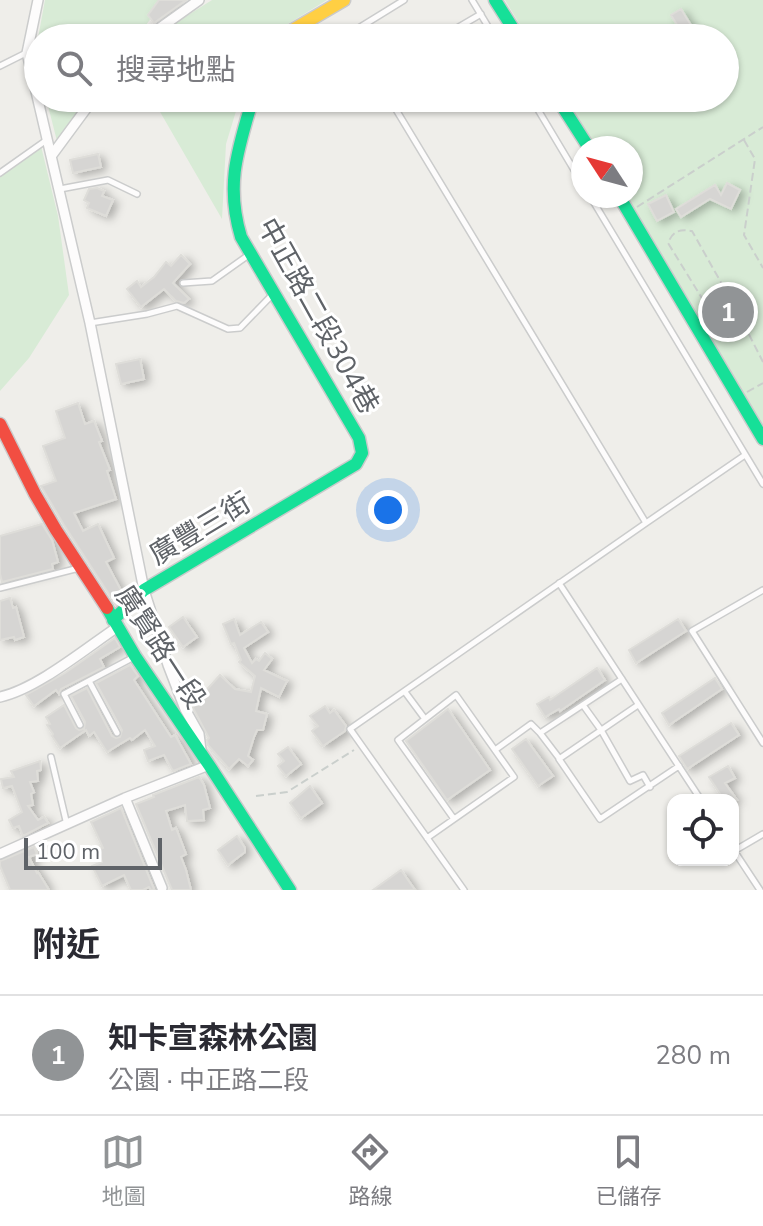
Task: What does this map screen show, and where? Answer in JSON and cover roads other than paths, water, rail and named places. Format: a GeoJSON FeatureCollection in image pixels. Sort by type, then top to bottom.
{"type":"FeatureCollection","features":[{"type":"Feature","properties":{"kind":"street"},"geometry":{"type":"LineString","coordinates":[[33,24],[38,0]]}},
{"type":"Feature","properties":{"kind":"street"},"geometry":{"type":"LineString","coordinates":[[166,24],[199,0]]}},
{"type":"Feature","properties":{"kind":"street"},"geometry":{"type":"LineString","coordinates":[[303,24],[344,0]]}},
{"type":"Feature","properties":{"kind":"street"},"geometry":{"type":"LineString","coordinates":[[495,0],[510,24]]}},
{"type":"Feature","properties":{"kind":"street"},"geometry":{"type":"LineString","coordinates":[[0,854],[206,759],[199,734],[185,709],[168,665],[144,590],[90,323],[42,112]]}},
{"type":"Feature","properties":{"kind":"street"},"geometry":{"type":"LineString","coordinates":[[52,155],[84,112]]}},
{"type":"Feature","properties":{"kind":"street","name":"中正路二段304巷"},"geometry":{"type":"LineString","coordinates":[[249,112],[237,152],[234,184],[234,214],[241,237],[359,438],[362,453],[356,464],[275,513]]}},
{"type":"Feature","properties":{"kind":"street"},"geometry":{"type":"LineString","coordinates":[[566,112],[581,136]]}},
{"type":"Feature","properties":{"kind":"street"},"geometry":{"type":"LineString","coordinates":[[627,208],[763,439]]}},
{"type":"Feature","properties":{"kind":"street","name":"廣賢路一段"},"geometry":{"type":"LineString","coordinates":[[0,424],[35,494],[80,568],[290,890]]}},
{"type":"Feature","properties":{"kind":"street","name":"廣豐三街"},"geometry":{"type":"LineString","coordinates":[[0,697],[29,686],[116,623],[144,590],[275,513]]}},
{"type":"Feature","properties":{"kind":"street"},"geometry":{"type":"LineString","coordinates":[[125,798],[162,888]]}},
{"type":"Feature","properties":{"kind":"lane"},"geometry":{"type":"LineString","coordinates":[[365,24],[404,0]]}},
{"type":"Feature","properties":{"kind":"lane"},"geometry":{"type":"LineString","coordinates":[[472,0],[487,24]]}},
{"type":"Feature","properties":{"kind":"lane"},"geometry":{"type":"LineString","coordinates":[[464,24],[481,14]]}},
{"type":"Feature","properties":{"kind":"lane"},"geometry":{"type":"LineString","coordinates":[[0,66],[24,54]]}},
{"type":"Feature","properties":{"kind":"lane"},"geometry":{"type":"LineString","coordinates":[[397,112],[646,523]]}},
{"type":"Feature","properties":{"kind":"lane"},"geometry":{"type":"LineString","coordinates":[[539,112],[571,165]]}},
{"type":"Feature","properties":{"kind":"lane"},"geometry":{"type":"LineString","coordinates":[[0,173],[48,138]]}},
{"type":"Feature","properties":{"kind":"lane"},"geometry":{"type":"LineString","coordinates":[[60,189],[108,180],[137,194]]}},
{"type":"Feature","properties":{"kind":"lane"},"geometry":{"type":"LineString","coordinates":[[597,208],[763,484]]}},
{"type":"Feature","properties":{"kind":"lane"},"geometry":{"type":"LineString","coordinates":[[183,283],[212,281],[251,253]]}},
{"type":"Feature","properties":{"kind":"lane"},"geometry":{"type":"LineString","coordinates":[[90,323],[177,306],[228,329],[240,328],[274,293]]}},
{"type":"Feature","properties":{"kind":"lane"},"geometry":{"type":"LineString","coordinates":[[464,890],[350,729],[745,455]]}},
{"type":"Feature","properties":{"kind":"lane"},"geometry":{"type":"LineString","coordinates":[[0,588],[80,568]]}},
{"type":"Feature","properties":{"kind":"lane"},"geometry":{"type":"LineString","coordinates":[[559,583],[697,794]]}},
{"type":"Feature","properties":{"kind":"lane"},"geometry":{"type":"LineString","coordinates":[[763,590],[692,631],[763,743]]}},
{"type":"Feature","properties":{"kind":"lane"},"geometry":{"type":"LineString","coordinates":[[80,725],[64,694],[135,656]]}},
{"type":"Feature","properties":{"kind":"lane"},"geometry":{"type":"LineString","coordinates":[[540,733],[622,679]]}},
{"type":"Feature","properties":{"kind":"lane"},"geometry":{"type":"LineString","coordinates":[[89,681],[117,733]]}},
{"type":"Feature","properties":{"kind":"lane"},"geometry":{"type":"LineString","coordinates":[[405,692],[425,719]]}},
{"type":"Feature","properties":{"kind":"lane"},"geometry":{"type":"LineString","coordinates":[[427,838],[514,777],[456,695],[398,740],[454,819]]}},
{"type":"Feature","properties":{"kind":"lane"},"geometry":{"type":"LineString","coordinates":[[583,705],[630,781],[643,775],[650,787]]}},
{"type":"Feature","properties":{"kind":"lane"},"geometry":{"type":"LineString","coordinates":[[559,759],[638,705]]}},
{"type":"Feature","properties":{"kind":"lane"},"geometry":{"type":"LineString","coordinates":[[495,750],[531,724],[600,819],[679,766]]}},
{"type":"Feature","properties":{"kind":"lane"},"geometry":{"type":"LineString","coordinates":[[51,757],[67,825]]}},
{"type":"Feature","properties":{"kind":"lane"},"geometry":{"type":"LineString","coordinates":[[739,847],[763,834]]}},
{"type":"Feature","properties":{"kind":"lane"},"geometry":{"type":"LineString","coordinates":[[739,859],[760,890]]}},
{"type":"Feature","properties":{"kind":"place","name":"知卡宣森林公園"},"geometry":{"type":"Point","coordinates":[728,312]}}]}
